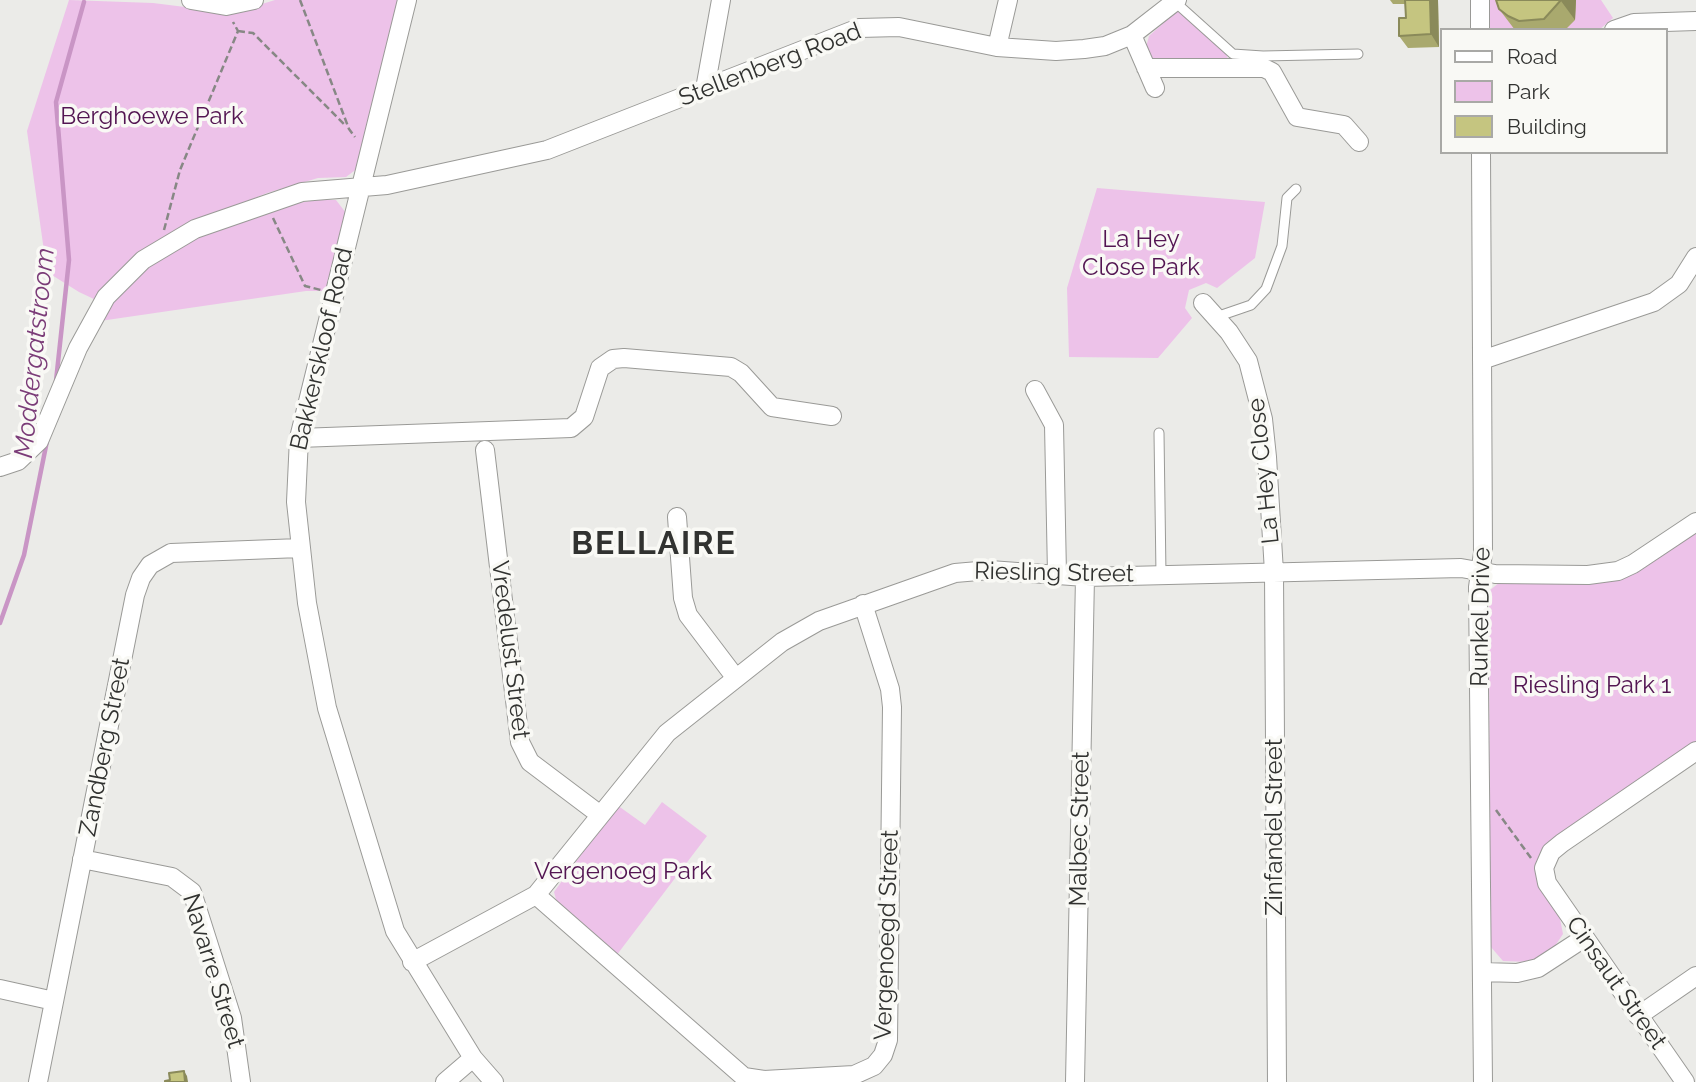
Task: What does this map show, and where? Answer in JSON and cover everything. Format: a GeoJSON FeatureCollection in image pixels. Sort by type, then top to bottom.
{"type":"FeatureCollection","features":[{"type":"Feature","properties":{"kind":"street"},"geometry":{"type":"LineString","coordinates":[[191,0],[226,6],[254,0]]}},
{"type":"Feature","properties":{"kind":"street","name":"Bakkerskloof Road"},"geometry":{"type":"LineString","coordinates":[[407,0],[299,438],[295,472],[300,548],[316,657],[337,747],[396,931],[412,962],[473,1058],[494,1082]]}},
{"type":"Feature","properties":{"kind":"street"},"geometry":{"type":"LineString","coordinates":[[705,89],[721,0]]}},
{"type":"Feature","properties":{"kind":"street"},"geometry":{"type":"LineString","coordinates":[[997,47],[1008,0]]}},
{"type":"Feature","properties":{"kind":"street"},"geometry":{"type":"LineString","coordinates":[[1480,0],[1480,28]]}},
{"type":"Feature","properties":{"kind":"street","name":"Stellenberg Road"},"geometry":{"type":"LineString","coordinates":[[0,467],[18,461],[39,441],[78,348],[106,297],[123,278],[170,242],[266,203],[321,189],[387,185],[547,150],[859,28],[899,27],[997,47],[1056,51],[1084,49],[1105,46],[1132,35],[1176,1]]}},
{"type":"Feature","properties":{"kind":"street"},"geometry":{"type":"LineString","coordinates":[[1620,28],[1634,23],[1696,21]]}},
{"type":"Feature","properties":{"kind":"street"},"geometry":{"type":"LineString","coordinates":[[1132,35],[1155,88]]}},
{"type":"Feature","properties":{"kind":"street"},"geometry":{"type":"LineString","coordinates":[[1146,68],[1264,68],[1272,72],[1297,117],[1344,125],[1359,142]]}},
{"type":"Feature","properties":{"kind":"street","name":"Runkel Drive"},"geometry":{"type":"LineString","coordinates":[[1481,154],[1483,554],[1480,572],[1480,801],[1483,1082]]}},
{"type":"Feature","properties":{"kind":"street"},"geometry":{"type":"LineString","coordinates":[[1482,360],[1654,302],[1679,284],[1696,257]]}},
{"type":"Feature","properties":{"kind":"street","name":"La Hey Close"},"geometry":{"type":"LineString","coordinates":[[1203,303],[1240,347],[1258,393],[1267,457],[1274,572]]}},
{"type":"Feature","properties":{"kind":"street"},"geometry":{"type":"LineString","coordinates":[[299,438],[570,428],[584,417],[600,368],[613,359],[624,358],[731,367],[741,373],[772,407],[831,415]]}},
{"type":"Feature","properties":{"kind":"street"},"geometry":{"type":"LineString","coordinates":[[1035,390],[1054,425],[1057,574]]}},
{"type":"Feature","properties":{"kind":"street","name":"Vredelust Street"},"geometry":{"type":"LineString","coordinates":[[485,450],[520,742],[530,762],[599,814]]}},
{"type":"Feature","properties":{"kind":"street"},"geometry":{"type":"LineString","coordinates":[[677,517],[683,598],[688,615],[735,677]]}},
{"type":"Feature","properties":{"kind":"street","name":"Riesling Street"},"geometry":{"type":"LineString","coordinates":[[412,962],[536,895],[667,733],[735,677],[803,629],[863,604],[971,570],[1085,576],[1461,568],[1480,572],[1605,574],[1633,564],[1696,522]]}},
{"type":"Feature","properties":{"kind":"street","name":"Zandberg Street"},"geometry":{"type":"LineString","coordinates":[[38,1082],[135,595],[150,565],[171,553],[300,548]]}},
{"type":"Feature","properties":{"kind":"street","name":"Zinfandel Street"},"geometry":{"type":"LineString","coordinates":[[1274,572],[1277,1082]]}},
{"type":"Feature","properties":{"kind":"street","name":"Malbec Street"},"geometry":{"type":"LineString","coordinates":[[1075,1082],[1085,576]]}},
{"type":"Feature","properties":{"kind":"street","name":"Vergenoegd Street"},"geometry":{"type":"LineString","coordinates":[[536,895],[744,1077],[764,1080],[854,1075],[874,1066],[883,1055],[888,1040],[892,707],[863,604]]}},
{"type":"Feature","properties":{"kind":"street"},"geometry":{"type":"LineString","coordinates":[[1546,876],[1551,852],[1696,751]]}},
{"type":"Feature","properties":{"kind":"street","name":"Navarre Street"},"geometry":{"type":"LineString","coordinates":[[82,859],[172,877],[192,891],[232,1018],[241,1082]]}},
{"type":"Feature","properties":{"kind":"street","name":"Cinsaut Street"},"geometry":{"type":"LineString","coordinates":[[1546,876],[1584,937],[1685,1082]]}},
{"type":"Feature","properties":{"kind":"street"},"geometry":{"type":"LineString","coordinates":[[1482,972],[1517,973],[1538,968],[1584,937]]}},
{"type":"Feature","properties":{"kind":"street"},"geometry":{"type":"LineString","coordinates":[[1638,1016],[1696,976]]}},
{"type":"Feature","properties":{"kind":"street"},"geometry":{"type":"LineString","coordinates":[[0,989],[54,1001]]}},
{"type":"Feature","properties":{"kind":"street"},"geometry":{"type":"LineString","coordinates":[[445,1082],[473,1058]]}},
{"type":"Feature","properties":{"kind":"lane"},"geometry":{"type":"LineString","coordinates":[[1176,1],[1233,54],[1263,57],[1358,54]]}},
{"type":"Feature","properties":{"kind":"lane"},"geometry":{"type":"LineString","coordinates":[[1216,317],[1251,305],[1266,289],[1282,246],[1287,198],[1296,189]]}},
{"type":"Feature","properties":{"kind":"lane"},"geometry":{"type":"LineString","coordinates":[[1159,433],[1161,575]]}},
{"type":"Feature","properties":{"kind":"path"},"geometry":{"type":"LineString","coordinates":[[300,0],[349,129]]}},
{"type":"Feature","properties":{"kind":"path"},"geometry":{"type":"LineString","coordinates":[[170,242],[162,227],[180,170],[238,31],[226,6]]}},
{"type":"Feature","properties":{"kind":"path"},"geometry":{"type":"LineString","coordinates":[[238,31],[253,33],[349,129],[368,154]]}},
{"type":"Feature","properties":{"kind":"path"},"geometry":{"type":"LineString","coordinates":[[266,203],[305,286],[334,295]]}},
{"type":"Feature","properties":{"kind":"path"},"geometry":{"type":"LineString","coordinates":[[1480,801],[1500,812],[1546,876]]}},
{"type":"Feature","properties":{"kind":"green space","name":"Berghoewe Park"},"geometry":{"type":"Polygon","coordinates":[[[69,0],[153,3],[233,13],[275,0],[402,0],[358,168],[346,177],[318,178],[267,193],[193,224],[134,257],[112,278],[96,300],[79,292],[47,272],[27,131],[69,0]]]}},
{"type":"Feature","properties":{"kind":"green space"},"geometry":{"type":"Polygon","coordinates":[[[1487,0],[1601,0],[1613,18],[1601,28],[1487,28],[1487,0]]]}},
{"type":"Feature","properties":{"kind":"green space"},"geometry":{"type":"Polygon","coordinates":[[[1178,10],[1226,54],[1230,63],[1153,61],[1146,47],[1149,36],[1178,10]]]}},
{"type":"Feature","properties":{"kind":"green space","name":"La Hey Close Park"},"geometry":{"type":"Polygon","coordinates":[[[1097,188],[1265,202],[1255,258],[1217,288],[1206,283],[1189,290],[1185,308],[1192,318],[1158,358],[1069,357],[1067,288],[1097,188]]]}},
{"type":"Feature","properties":{"kind":"green space"},"geometry":{"type":"Polygon","coordinates":[[[314,200],[336,200],[346,213],[328,291],[306,291],[100,321],[129,281],[181,243],[285,206],[314,200]]]}},
{"type":"Feature","properties":{"kind":"green space","name":"Riesling Park 1"},"geometry":{"type":"Polygon","coordinates":[[[1696,533],[1696,741],[1546,847],[1563,934],[1555,946],[1530,962],[1503,961],[1490,946],[1489,591],[1500,582],[1605,582],[1619,579],[1639,571],[1696,533]]]}},
{"type":"Feature","properties":{"kind":"green space","name":"Vergenoeg Park"},"geometry":{"type":"Polygon","coordinates":[[[662,802],[707,836],[616,956],[557,903],[554,892],[617,805],[645,825],[662,802]]]}},
{"type":"Feature","properties":{"kind":"building"},"geometry":{"type":"Polygon","coordinates":[[[1405,0],[1430,0],[1431,34],[1399,36],[1399,18],[1406,18],[1405,0]]]}},
{"type":"Feature","properties":{"kind":"building"},"geometry":{"type":"Polygon","coordinates":[[[1496,0],[1561,0],[1544,19],[1519,21],[1499,9],[1496,0]]]}},
{"type":"Feature","properties":{"kind":"building"},"geometry":{"type":"Polygon","coordinates":[[[184,1071],[185,1082],[165,1082],[170,1080],[169,1073],[184,1071]]]}},
{"type":"Feature","properties":{"kind":"waterway","name":"Moddergatstroom"},"geometry":{"type":"LineString","coordinates":[[56,381],[69,260],[56,102],[84,2]]}},
{"type":"Feature","properties":{"kind":"waterway","name":"Moddergatstroom"},"geometry":{"type":"LineString","coordinates":[[0,623],[24,555],[47,441]]}},
{"type":"Feature","properties":{"kind":"district","name":"BELLAIRE"},"geometry":{"type":"Point","coordinates":[654,544]}}]}
